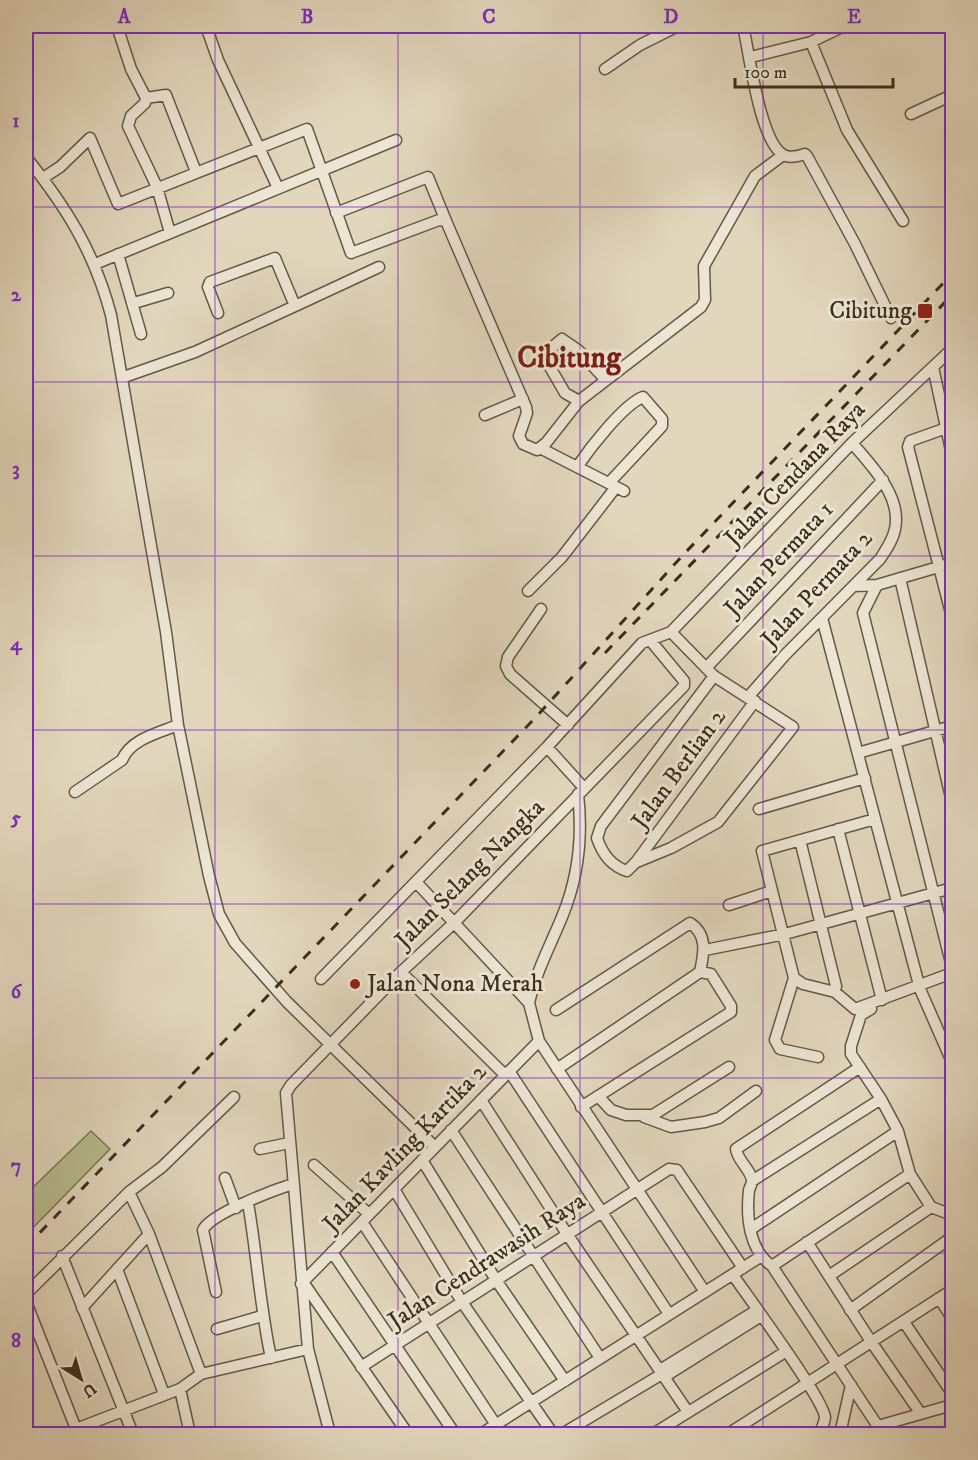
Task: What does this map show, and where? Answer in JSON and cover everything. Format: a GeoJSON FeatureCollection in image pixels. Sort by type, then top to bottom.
{"type":"FeatureCollection","features":[{"type":"Feature","properties":{"kind":"street"},"geometry":{"type":"LineString","coordinates":[[117,26],[131,69],[146,98],[146,103],[131,116],[128,126],[157,187],[170,233]]}},
{"type":"Feature","properties":{"kind":"street"},"geometry":{"type":"LineString","coordinates":[[206,26],[218,60],[278,188]]}},
{"type":"Feature","properties":{"kind":"street"},"geometry":{"type":"LineString","coordinates":[[605,69],[640,45],[678,26]]}},
{"type":"Feature","properties":{"kind":"street"},"geometry":{"type":"LineString","coordinates":[[743,26],[751,57],[755,96],[770,134],[783,155],[788,158],[805,154],[807,156],[855,244],[891,318]]}},
{"type":"Feature","properties":{"kind":"street"},"geometry":{"type":"LineString","coordinates":[[751,57],[811,42],[844,26]]}},
{"type":"Feature","properties":{"kind":"street"},"geometry":{"type":"LineString","coordinates":[[951,26],[952,34]]}},
{"type":"Feature","properties":{"kind":"street"},"geometry":{"type":"LineString","coordinates":[[811,42],[847,130],[903,221]]}},
{"type":"Feature","properties":{"kind":"street"},"geometry":{"type":"LineString","coordinates":[[146,98],[166,95],[196,172]]}},
{"type":"Feature","properties":{"kind":"street"},"geometry":{"type":"LineString","coordinates":[[911,114],[952,95]]}},
{"type":"Feature","properties":{"kind":"street"},"geometry":{"type":"LineString","coordinates":[[43,178],[60,166],[90,138],[116,203],[307,129],[349,250],[354,254],[440,220],[446,222]]}},
{"type":"Feature","properties":{"kind":"street"},"geometry":{"type":"LineString","coordinates":[[95,264],[396,140]]}},
{"type":"Feature","properties":{"kind":"street"},"geometry":{"type":"LineString","coordinates":[[540,448],[579,401],[701,307],[705,300],[704,266],[754,177],[783,155]]}},
{"type":"Feature","properties":{"kind":"street"},"geometry":{"type":"LineString","coordinates":[[26,157],[76,226],[95,264],[111,315],[124,377],[178,725],[208,876],[219,914],[235,943],[331,1046],[435,1147]]}},
{"type":"Feature","properties":{"kind":"street"},"geometry":{"type":"LineString","coordinates":[[336,213],[428,177],[523,399],[527,413],[519,436],[529,448],[540,448],[616,487]]}},
{"type":"Feature","properties":{"kind":"street"},"geometry":{"type":"LineString","coordinates":[[118,254],[134,303],[141,334]]}},
{"type":"Feature","properties":{"kind":"street"},"geometry":{"type":"LineString","coordinates":[[218,313],[208,287],[210,282],[274,257],[295,306]]}},
{"type":"Feature","properties":{"kind":"street"},"geometry":{"type":"LineString","coordinates":[[124,377],[195,352],[379,267]]}},
{"type":"Feature","properties":{"kind":"street"},"geometry":{"type":"LineString","coordinates":[[134,303],[168,293]]}},
{"type":"Feature","properties":{"kind":"street"},"geometry":{"type":"LineString","coordinates":[[579,401],[565,393],[543,355],[549,348],[562,339],[578,350],[605,379]]}},
{"type":"Feature","properties":{"kind":"street","name":"Jalan Cendana Raya"},"geometry":{"type":"LineString","coordinates":[[671,632],[852,443],[952,349]]}},
{"type":"Feature","properties":{"kind":"street"},"geometry":{"type":"LineString","coordinates":[[933,367],[949,427],[952,455]]}},
{"type":"Feature","properties":{"kind":"street"},"geometry":{"type":"LineString","coordinates":[[528,591],[562,557],[662,426],[662,419],[643,397],[608,429],[577,467]]}},
{"type":"Feature","properties":{"kind":"street"},"geometry":{"type":"LineString","coordinates":[[485,415],[523,399]]}},
{"type":"Feature","properties":{"kind":"street"},"geometry":{"type":"LineString","coordinates":[[949,427],[910,441],[908,447],[941,566],[952,617]]}},
{"type":"Feature","properties":{"kind":"street","name":"Jalan Permata 2"},"geometry":{"type":"LineString","coordinates":[[752,699],[784,655],[880,559],[896,528],[894,511],[883,480],[852,443]]}},
{"type":"Feature","properties":{"kind":"street","name":"Jalan Permata 1"},"geometry":{"type":"LineString","coordinates":[[636,862],[627,871],[602,853],[597,838],[601,826],[710,672],[883,480]]}},
{"type":"Feature","properties":{"kind":"street"},"geometry":{"type":"LineString","coordinates":[[854,586],[877,585],[952,563]]}},
{"type":"Feature","properties":{"kind":"street"},"geometry":{"type":"LineString","coordinates":[[900,578],[952,802]]}},
{"type":"Feature","properties":{"kind":"street"},"geometry":{"type":"LineString","coordinates":[[877,585],[863,613],[952,967]]}},
{"type":"Feature","properties":{"kind":"street"},"geometry":{"type":"LineString","coordinates":[[541,609],[508,657],[506,666],[510,674],[568,725]]}},
{"type":"Feature","properties":{"kind":"street"},"geometry":{"type":"LineString","coordinates":[[822,618],[919,987],[952,1062]]}},
{"type":"Feature","properties":{"kind":"street"},"geometry":{"type":"LineString","coordinates":[[321,979],[547,747],[642,644],[671,632],[710,672],[793,726],[718,822],[671,848],[636,862]]}},
{"type":"Feature","properties":{"kind":"street","name":"Jalan Selang Nangka"},"geometry":{"type":"LineString","coordinates":[[330,1434],[308,1349],[286,1093],[291,1085],[401,972],[455,922],[684,686],[684,681],[650,640]]}},
{"type":"Feature","properties":{"kind":"street","name":"Jalan Berlian 2"},"geometry":{"type":"LineString","coordinates":[[636,862],[752,699]]}},
{"type":"Feature","properties":{"kind":"street"},"geometry":{"type":"LineString","coordinates":[[75,792],[122,760],[126,752],[141,740],[178,725]]}},
{"type":"Feature","properties":{"kind":"street"},"geometry":{"type":"LineString","coordinates":[[858,753],[952,726]]}},
{"type":"Feature","properties":{"kind":"street"},"geometry":{"type":"LineString","coordinates":[[529,1003],[536,973],[563,914],[579,862],[582,827],[581,791],[547,747]]}},
{"type":"Feature","properties":{"kind":"street"},"geometry":{"type":"LineString","coordinates":[[759,809],[865,778]]}},
{"type":"Feature","properties":{"kind":"street"},"geometry":{"type":"LineString","coordinates":[[818,1057],[780,1049],[775,1040],[794,978],[762,851],[875,819]]}},
{"type":"Feature","properties":{"kind":"street"},"geometry":{"type":"LineString","coordinates":[[838,829],[882,1000]]}},
{"type":"Feature","properties":{"kind":"street"},"geometry":{"type":"LineString","coordinates":[[800,840],[836,986],[835,992]]}},
{"type":"Feature","properties":{"kind":"street"},"geometry":{"type":"LineString","coordinates":[[416,882],[529,1003],[539,1041],[705,1292]]}},
{"type":"Feature","properties":{"kind":"street"},"geometry":{"type":"LineString","coordinates":[[705,950],[784,934],[952,888]]}},
{"type":"Feature","properties":{"kind":"street"},"geometry":{"type":"LineString","coordinates":[[729,905],[772,891]]}},
{"type":"Feature","properties":{"kind":"street"},"geometry":{"type":"LineString","coordinates":[[556,1010],[690,923],[697,928],[705,950],[700,972],[557,1069]]}},
{"type":"Feature","properties":{"kind":"street"},"geometry":{"type":"LineString","coordinates":[[401,972],[507,1073],[669,1314]]}},
{"type":"Feature","properties":{"kind":"street"},"geometry":{"type":"LineString","coordinates":[[581,1107],[731,1011],[728,999],[711,974],[700,972]]}},
{"type":"Feature","properties":{"kind":"street"},"geometry":{"type":"LineString","coordinates":[[858,1012],[952,973]]}},
{"type":"Feature","properties":{"kind":"street"},"geometry":{"type":"LineString","coordinates":[[794,978],[803,984],[835,992],[858,1012]]}},
{"type":"Feature","properties":{"kind":"street"},"geometry":{"type":"LineString","coordinates":[[858,1012],[882,1000],[952,978]]}},
{"type":"Feature","properties":{"kind":"street"},"geometry":{"type":"LineString","coordinates":[[858,1012],[851,1054],[881,1099],[898,1131],[910,1174],[931,1207],[952,1215]]}},
{"type":"Feature","properties":{"kind":"street","name":"Jalan Kavling Kartika 2"},"geometry":{"type":"LineString","coordinates":[[302,1283],[539,1041]]}},
{"type":"Feature","properties":{"kind":"street"},"geometry":{"type":"LineString","coordinates":[[643,1117],[653,1115],[729,1067]]}},
{"type":"Feature","properties":{"kind":"street"},"geometry":{"type":"LineString","coordinates":[[752,1181],[736,1154],[736,1149],[860,1067]]}},
{"type":"Feature","properties":{"kind":"street"},"geometry":{"type":"LineString","coordinates":[[598,1095],[611,1110],[643,1117],[671,1127],[719,1118],[756,1091]]}},
{"type":"Feature","properties":{"kind":"street"},"geometry":{"type":"LineString","coordinates":[[26,1294],[129,1192],[162,1167],[234,1097]]}},
{"type":"Feature","properties":{"kind":"street"},"geometry":{"type":"LineString","coordinates":[[881,1099],[752,1181],[749,1188],[751,1229],[760,1257],[772,1266],[880,1430],[952,1405]]}},
{"type":"Feature","properties":{"kind":"street"},"geometry":{"type":"LineString","coordinates":[[481,1100],[567,1234],[688,1412]]}},
{"type":"Feature","properties":{"kind":"street"},"geometry":{"type":"LineString","coordinates":[[451,1130],[600,1358]]}},
{"type":"Feature","properties":{"kind":"street"},"geometry":{"type":"LineString","coordinates":[[751,1229],[898,1131]]}},
{"type":"Feature","properties":{"kind":"street"},"geometry":{"type":"LineString","coordinates":[[260,1149],[290,1143]]}},
{"type":"Feature","properties":{"kind":"street"},"geometry":{"type":"LineString","coordinates":[[422,1160],[496,1280],[565,1380]]}},
{"type":"Feature","properties":{"kind":"street"},"geometry":{"type":"LineString","coordinates":[[314,1165],[366,1218],[429,1323],[496,1425]]}},
{"type":"Feature","properties":{"kind":"street","name":"Jalan Cendrawasih Raya"},"geometry":{"type":"LineString","coordinates":[[361,1367],[663,1172],[673,1169],[677,1170],[743,1268]]}},
{"type":"Feature","properties":{"kind":"street"},"geometry":{"type":"LineString","coordinates":[[772,1266],[910,1174]]}},
{"type":"Feature","properties":{"kind":"street"},"geometry":{"type":"LineString","coordinates":[[225,1178],[236,1208]]}},
{"type":"Feature","properties":{"kind":"street"},"geometry":{"type":"LineString","coordinates":[[216,1292],[203,1230],[209,1220],[293,1184]]}},
{"type":"Feature","properties":{"kind":"street"},"geometry":{"type":"LineString","coordinates":[[394,1189],[462,1302],[553,1434]]}},
{"type":"Feature","properties":{"kind":"street"},"geometry":{"type":"LineString","coordinates":[[129,1192],[149,1234],[201,1374]]}},
{"type":"Feature","properties":{"kind":"street"},"geometry":{"type":"LineString","coordinates":[[248,1203],[256,1248],[262,1316],[270,1358]]}},
{"type":"Feature","properties":{"kind":"street"},"geometry":{"type":"LineString","coordinates":[[829,1276],[931,1207]]}},
{"type":"Feature","properties":{"kind":"street"},"geometry":{"type":"LineString","coordinates":[[82,1308],[149,1234]]}},
{"type":"Feature","properties":{"kind":"street"},"geometry":{"type":"LineString","coordinates":[[850,1310],[952,1237]]}},
{"type":"Feature","properties":{"kind":"street"},"geometry":{"type":"LineString","coordinates":[[807,1242],[921,1414]]}},
{"type":"Feature","properties":{"kind":"street"},"geometry":{"type":"LineString","coordinates":[[332,1252],[455,1434]]}},
{"type":"Feature","properties":{"kind":"street"},"geometry":{"type":"LineString","coordinates":[[62,1256],[133,1434]]}},
{"type":"Feature","properties":{"kind":"street"},"geometry":{"type":"LineString","coordinates":[[481,1434],[760,1257]]}},
{"type":"Feature","properties":{"kind":"street"},"geometry":{"type":"LineString","coordinates":[[117,1269],[164,1394]]}},
{"type":"Feature","properties":{"kind":"street"},"geometry":{"type":"LineString","coordinates":[[733,1275],[807,1383],[825,1418],[821,1431],[810,1434]]}},
{"type":"Feature","properties":{"kind":"street"},"geometry":{"type":"LineString","coordinates":[[302,1283],[408,1434]]}},
{"type":"Feature","properties":{"kind":"street"},"geometry":{"type":"LineString","coordinates":[[728,1434],[952,1290]]}},
{"type":"Feature","properties":{"kind":"street"},"geometry":{"type":"LineString","coordinates":[[939,1299],[952,1318]]}},
{"type":"Feature","properties":{"kind":"street"},"geometry":{"type":"LineString","coordinates":[[26,1302],[77,1432],[180,1389],[201,1374],[308,1349]]}},
{"type":"Feature","properties":{"kind":"street"},"geometry":{"type":"LineString","coordinates":[[562,1434],[759,1313]]}},
{"type":"Feature","properties":{"kind":"street"},"geometry":{"type":"LineString","coordinates":[[216,1329],[262,1316]]}},
{"type":"Feature","properties":{"kind":"street"},"geometry":{"type":"LineString","coordinates":[[904,1322],[952,1393]]}},
{"type":"Feature","properties":{"kind":"street"},"geometry":{"type":"LineString","coordinates":[[653,1434],[785,1352]]}},
{"type":"Feature","properties":{"kind":"street"},"geometry":{"type":"LineString","coordinates":[[840,1434],[851,1386]]}},
{"type":"Feature","properties":{"kind":"street"},"geometry":{"type":"LineString","coordinates":[[180,1389],[190,1434]]}},
{"type":"Feature","properties":{"kind":"street"},"geometry":{"type":"LineString","coordinates":[[26,1424],[30,1434]]}},
{"type":"Feature","properties":{"kind":"green space"},"geometry":{"type":"Polygon","coordinates":[[[91,1131],[110,1149],[26,1235],[26,1194],[91,1131]]]}},
{"type":"Feature","properties":{"kind":"railway"},"geometry":{"type":"LineString","coordinates":[[26,1247],[536,717],[683,555],[952,274]]}},
{"type":"Feature","properties":{"kind":"railway"},"geometry":{"type":"LineString","coordinates":[[605,653],[952,295]]}},
{"type":"Feature","properties":{"kind":"place","name":"Cibitung"},"geometry":{"type":"Point","coordinates":[925,311]}},
{"type":"Feature","properties":{"kind":"place","name":"Jalan Nona Merah"},"geometry":{"type":"Point","coordinates":[355,984]}},
{"type":"Feature","properties":{"kind":"district","name":"Cibitung"},"geometry":{"type":"Point","coordinates":[569,358]}}]}
